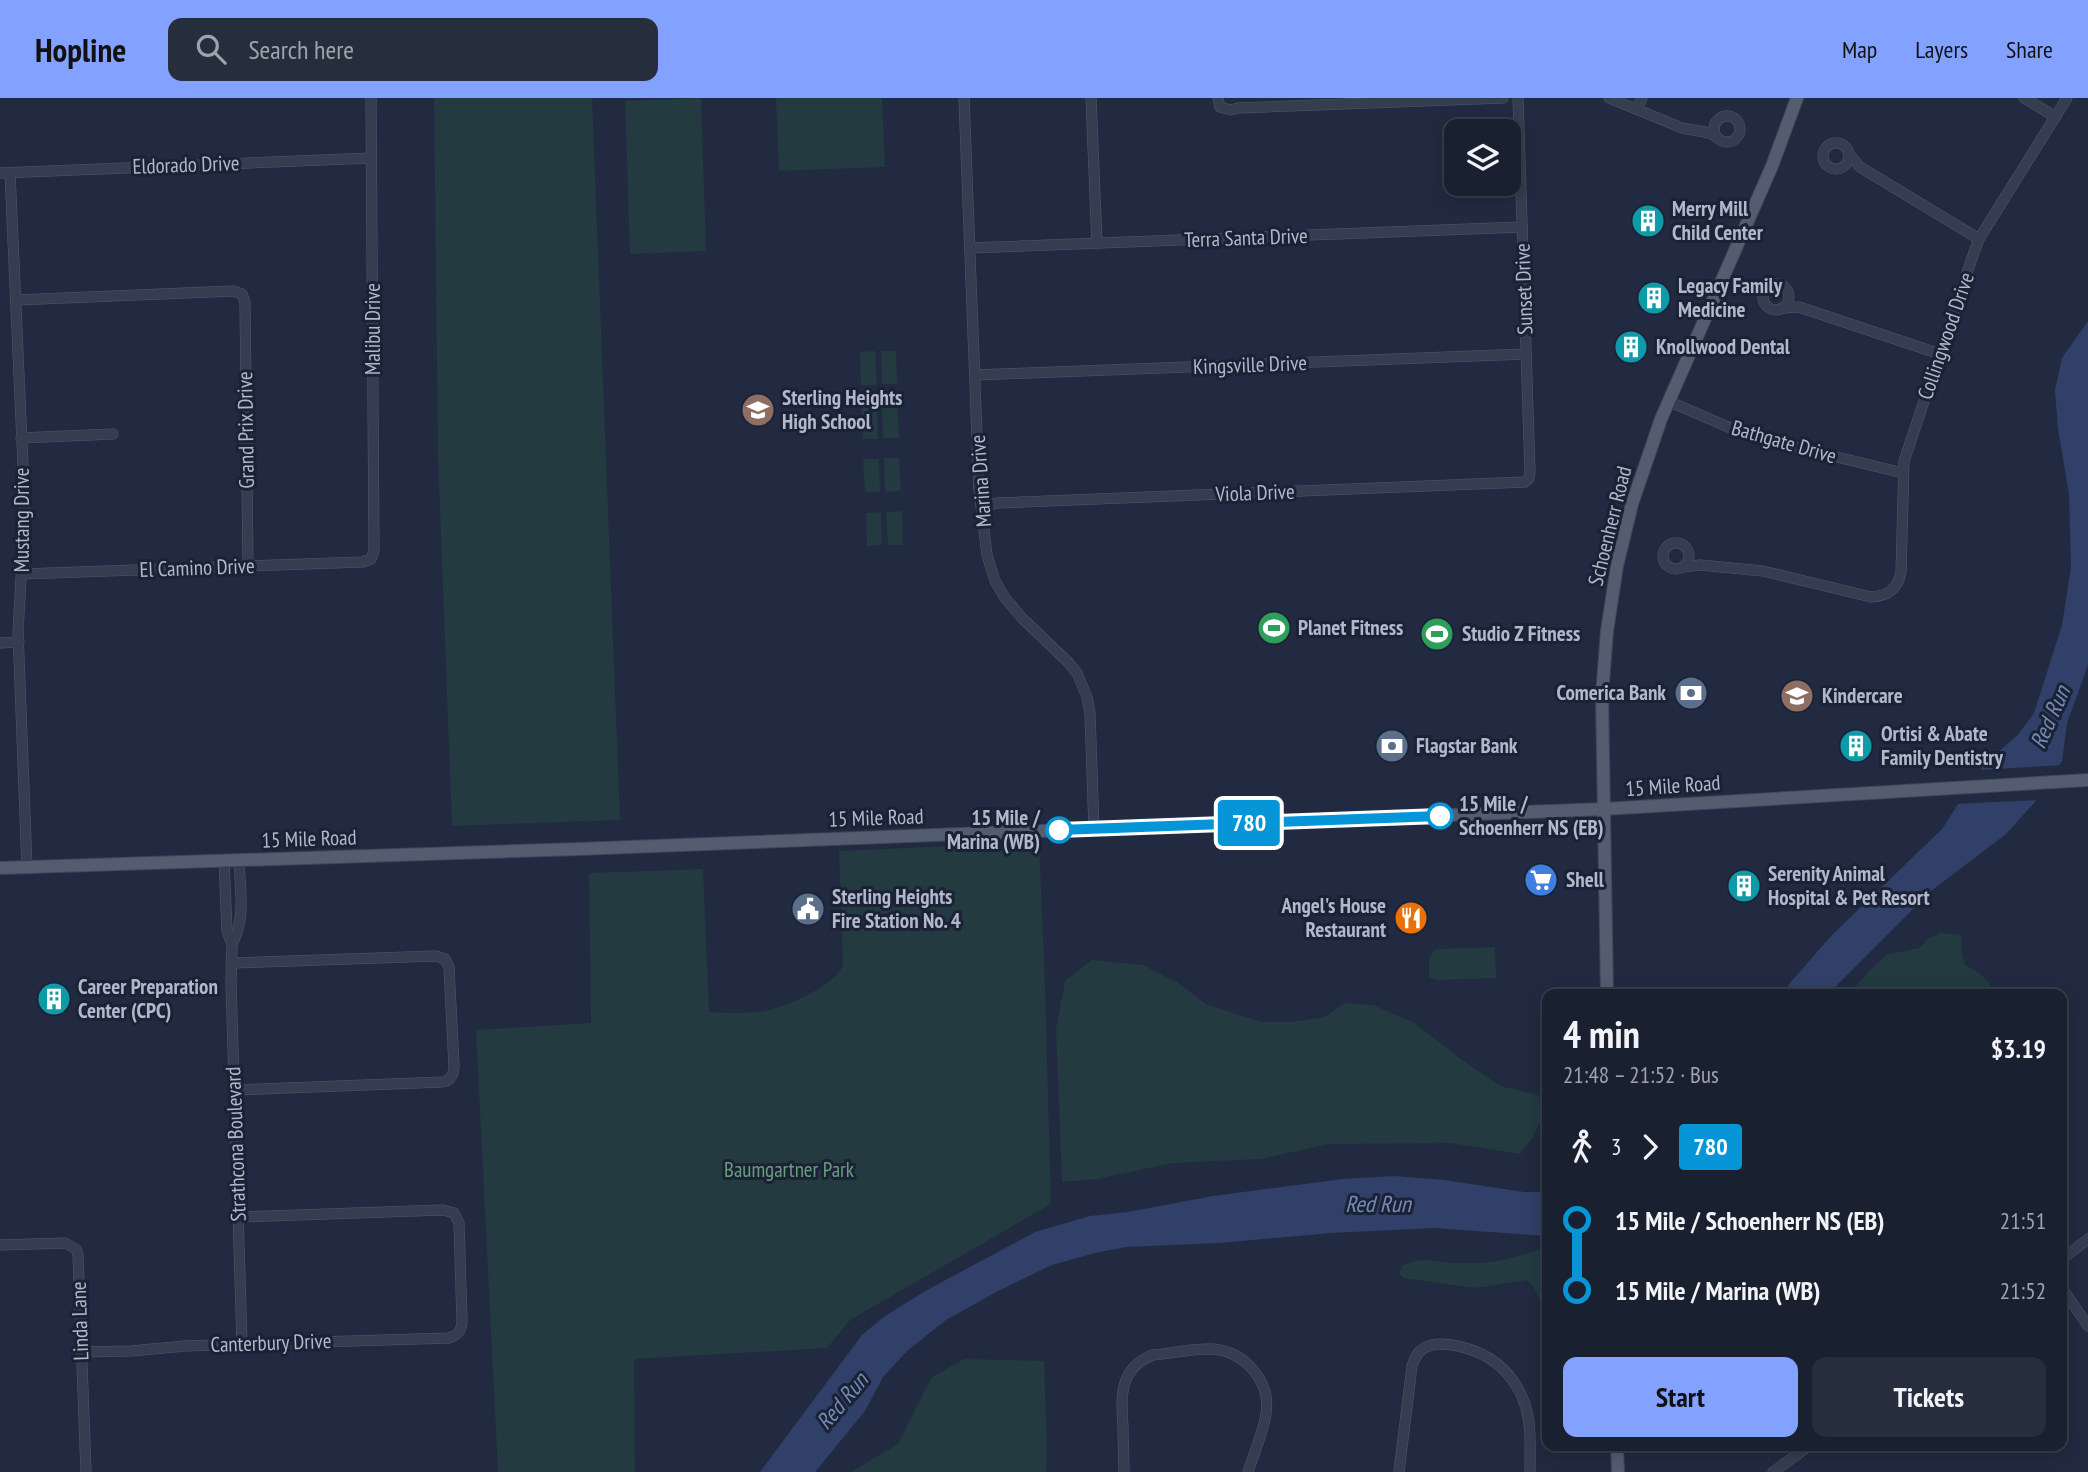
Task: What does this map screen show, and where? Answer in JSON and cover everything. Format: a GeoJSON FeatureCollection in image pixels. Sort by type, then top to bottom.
{"type":"FeatureCollection","features":[{"type":"Feature","properties":{"kind":"main road","name":"Schoenherr Road"},"geometry":{"type":"LineString","coordinates":[[1607,989],[1602,683],[1614,581],[1632,503],[1650,447],[1772,166],[1797,98]]}},
{"type":"Feature","properties":{"kind":"main road","name":"15 Mile Road"},"geometry":{"type":"LineString","coordinates":[[0,868],[1604,809],[2088,780]]}},
{"type":"Feature","properties":{"kind":"main road"},"geometry":{"type":"LineString","coordinates":[[1617,1451],[1618,1472]]}},
{"type":"Feature","properties":{"kind":"street","name":"Malibu Drive"},"geometry":{"type":"LineString","coordinates":[[371,98],[374,551],[371,559]]}},
{"type":"Feature","properties":{"kind":"street","name":"Marina Drive"},"geometry":{"type":"LineString","coordinates":[[964,98],[979,489],[987,555],[1000,590],[1022,618],[1068,662],[1082,682],[1087,697],[1094,829]]}},
{"type":"Feature","properties":{"kind":"street"},"geometry":{"type":"LineString","coordinates":[[1091,98],[1097,244]]}},
{"type":"Feature","properties":{"kind":"street"},"geometry":{"type":"LineString","coordinates":[[1219,103],[1231,110],[1503,98]]}},
{"type":"Feature","properties":{"kind":"street","name":"Sunset Drive"},"geometry":{"type":"LineString","coordinates":[[1518,98],[1530,472],[1528,480]]}},
{"type":"Feature","properties":{"kind":"street"},"geometry":{"type":"LineString","coordinates":[[1609,98],[1639,103],[1682,128],[1702,131],[1726,142],[1735,140],[1740,133],[1740,124],[1735,117],[1726,115],[1719,118],[1714,126],[1702,131]]}},
{"type":"Feature","properties":{"kind":"street"},"geometry":{"type":"LineString","coordinates":[[2024,98],[2056,117]]}},
{"type":"Feature","properties":{"kind":"street","name":"Collingwood Drive"},"geometry":{"type":"LineString","coordinates":[[1700,565],[1763,571],[1871,597],[1889,593],[1895,587],[1901,572],[1904,461],[1979,239],[2067,98]]}},
{"type":"Feature","properties":{"kind":"street"},"geometry":{"type":"LineString","coordinates":[[1714,126],[1718,138]]}},
{"type":"Feature","properties":{"kind":"street"},"geometry":{"type":"LineString","coordinates":[[1860,167],[1834,170],[1829,168],[1824,161],[1824,152],[1829,145],[1837,143],[1845,146],[1860,167],[1979,239]]}},
{"type":"Feature","properties":{"kind":"street"},"geometry":{"type":"LineString","coordinates":[[1843,168],[1848,162],[1849,154]]}},
{"type":"Feature","properties":{"kind":"street","name":"Eldorado Drive"},"geometry":{"type":"LineString","coordinates":[[5,173],[371,158]]}},
{"type":"Feature","properties":{"kind":"street","name":"Mustang Drive"},"geometry":{"type":"LineString","coordinates":[[5,173],[16,300],[24,510],[19,642],[27,867]]}},
{"type":"Feature","properties":{"kind":"street","name":"Terra Santa Drive"},"geometry":{"type":"LineString","coordinates":[[970,248],[1522,227]]}},
{"type":"Feature","properties":{"kind":"street"},"geometry":{"type":"LineString","coordinates":[[1800,307],[1785,287],[1769,285],[1763,292],[1763,301],[1769,308],[1778,310],[1800,307],[1940,354]]}},
{"type":"Feature","properties":{"kind":"street","name":"Grand Prix Drive"},"geometry":{"type":"LineString","coordinates":[[16,300],[233,291],[242,293],[245,302],[248,567]]}},
{"type":"Feature","properties":{"kind":"street"},"geometry":{"type":"LineString","coordinates":[[1783,308],[1788,302],[1789,294]]}},
{"type":"Feature","properties":{"kind":"street","name":"Kingsville Drive"},"geometry":{"type":"LineString","coordinates":[[975,375],[1526,354]]}},
{"type":"Feature","properties":{"kind":"street","name":"Bathgate Drive"},"geometry":{"type":"LineString","coordinates":[[1668,401],[1749,436],[1903,473]]}},
{"type":"Feature","properties":{"kind":"street"},"geometry":{"type":"LineString","coordinates":[[21,438],[113,434]]}},
{"type":"Feature","properties":{"kind":"street","name":"Viola Drive"},"geometry":{"type":"LineString","coordinates":[[982,506],[998,503],[1519,484],[1528,480]]}},
{"type":"Feature","properties":{"kind":"street"},"geometry":{"type":"LineString","coordinates":[[1668,545],[1684,545],[1700,565],[1670,568],[1663,562],[1662,553],[1668,545]]}},
{"type":"Feature","properties":{"kind":"street"},"geometry":{"type":"LineString","coordinates":[[1683,567],[1688,561],[1688,552]]}},
{"type":"Feature","properties":{"kind":"street","name":"El Camino Drive"},"geometry":{"type":"LineString","coordinates":[[22,574],[248,567],[363,562],[371,559]]}},
{"type":"Feature","properties":{"kind":"street"},"geometry":{"type":"LineString","coordinates":[[0,643],[19,642]]}},
{"type":"Feature","properties":{"kind":"street","name":"Strathcona Boulevard"},"geometry":{"type":"LineString","coordinates":[[225,861],[227,932],[232,944]]}},
{"type":"Feature","properties":{"kind":"street","name":"Strathcona Boulevard"},"geometry":{"type":"LineString","coordinates":[[239,861],[238,932],[232,944],[231,963],[242,1344]]}},
{"type":"Feature","properties":{"kind":"street"},"geometry":{"type":"LineString","coordinates":[[226,906],[240,906]]}},
{"type":"Feature","properties":{"kind":"street"},"geometry":{"type":"LineString","coordinates":[[231,963],[436,956],[445,959],[449,967],[454,1066],[452,1077],[443,1082],[234,1090]]}},
{"type":"Feature","properties":{"kind":"street","name":"Canterbury Drive"},"geometry":{"type":"LineString","coordinates":[[81,1352],[449,1338],[460,1332],[462,1321],[459,1223],[454,1213],[443,1210],[238,1217]]}},
{"type":"Feature","properties":{"kind":"street"},"geometry":{"type":"LineString","coordinates":[[2067,1255],[2088,1239]]}},
{"type":"Feature","properties":{"kind":"street","name":"Linda Lane"},"geometry":{"type":"LineString","coordinates":[[0,1245],[65,1243],[76,1249],[86,1472]]}},
{"type":"Feature","properties":{"kind":"street"},"geometry":{"type":"LineString","coordinates":[[2067,1294],[2088,1326]]}},
{"type":"Feature","properties":{"kind":"street"},"geometry":{"type":"LineString","coordinates":[[1399,1472],[1412,1366],[1419,1352],[1437,1344],[1458,1346],[1482,1354],[1496,1363],[1513,1380],[1525,1404],[1531,1472]]}},
{"type":"Feature","properties":{"kind":"street"},"geometry":{"type":"LineString","coordinates":[[1124,1472],[1122,1397],[1130,1371],[1153,1355],[1210,1349],[1234,1354],[1242,1359],[1259,1377],[1265,1393],[1266,1418],[1248,1472]]}},
{"type":"Feature","properties":{"kind":"street"},"geometry":{"type":"LineString","coordinates":[[1773,1472],[1802,1451]]}},
{"type":"Feature","properties":{"kind":"green space"},"geometry":{"type":"Polygon","coordinates":[[[434,98],[592,98],[620,820],[452,826],[438,455],[434,98]]]}},
{"type":"Feature","properties":{"kind":"green space"},"geometry":{"type":"Polygon","coordinates":[[[701,98],[706,251],[630,254],[625,101],[701,98]]]}},
{"type":"Feature","properties":{"kind":"green space"},"geometry":{"type":"Polygon","coordinates":[[[776,98],[882,98],[885,167],[779,171],[776,98]]]}},
{"type":"Feature","properties":{"kind":"green space"},"geometry":{"type":"Polygon","coordinates":[[[875,351],[877,385],[861,385],[860,352],[875,351]]]}},
{"type":"Feature","properties":{"kind":"green space"},"geometry":{"type":"Polygon","coordinates":[[[881,351],[896,351],[897,384],[882,384],[881,351]]]}},
{"type":"Feature","properties":{"kind":"green space"},"geometry":{"type":"Polygon","coordinates":[[[877,405],[878,439],[863,439],[861,406],[877,405]]]}},
{"type":"Feature","properties":{"kind":"green space"},"geometry":{"type":"Polygon","coordinates":[[[882,405],[897,405],[899,438],[883,438],[882,405]]]}},
{"type":"Feature","properties":{"kind":"green space"},"geometry":{"type":"Polygon","coordinates":[[[884,458],[899,458],[901,491],[885,492],[884,458]]]}},
{"type":"Feature","properties":{"kind":"green space"},"geometry":{"type":"Polygon","coordinates":[[[863,459],[879,459],[880,492],[865,492],[863,459]]]}},
{"type":"Feature","properties":{"kind":"green space"},"geometry":{"type":"Polygon","coordinates":[[[902,511],[903,545],[888,545],[886,512],[902,511]]]}},
{"type":"Feature","properties":{"kind":"green space"},"geometry":{"type":"Polygon","coordinates":[[[881,512],[882,545],[867,546],[866,513],[881,512]]]}},
{"type":"Feature","properties":{"kind":"green space","name":"Baumgartner Park"},"geometry":{"type":"Polygon","coordinates":[[[1039,842],[1051,1204],[850,1320],[827,1348],[634,1359],[635,1472],[498,1472],[476,1030],[591,1023],[589,873],[703,869],[709,1012],[759,1012],[780,1007],[819,989],[838,973],[843,965],[839,851],[1039,842]]]}},
{"type":"Feature","properties":{"kind":"green space"},"geometry":{"type":"Polygon","coordinates":[[[1940,933],[1961,935],[1965,965],[1987,980],[1992,989],[1853,989],[1888,954],[1920,948],[1928,939],[1940,933]]]}},
{"type":"Feature","properties":{"kind":"green space"},"geometry":{"type":"Polygon","coordinates":[[[1495,947],[1496,978],[1437,980],[1429,977],[1429,958],[1436,949],[1495,947]]]}},
{"type":"Feature","properties":{"kind":"green space"},"geometry":{"type":"Polygon","coordinates":[[[1092,960],[1143,965],[1178,983],[1206,1004],[1261,1022],[1291,1022],[1324,1017],[1345,1003],[1373,1005],[1413,1022],[1500,1086],[1538,1095],[1542,1102],[1542,1118],[1533,1137],[1520,1154],[1450,1143],[1329,1144],[1261,1159],[1173,1163],[1097,1179],[1062,1182],[1056,1029],[1065,981],[1092,960]]]}},
{"type":"Feature","properties":{"kind":"green space"},"geometry":{"type":"Polygon","coordinates":[[[1542,1250],[1542,1305],[1527,1280],[1476,1288],[1403,1278],[1399,1273],[1402,1266],[1415,1261],[1487,1262],[1542,1250]]]}},
{"type":"Feature","properties":{"kind":"green space"},"geometry":{"type":"Polygon","coordinates":[[[964,1359],[1044,1361],[1046,1472],[851,1472],[898,1444],[931,1378],[964,1359]]]}},
{"type":"Feature","properties":{"kind":"water","name":"Red Run"},"geometry":{"type":"Polygon","coordinates":[[[2088,321],[2088,665],[2067,723],[2062,761],[2035,802],[2006,834],[1931,891],[1833,989],[1786,989],[1832,935],[1942,829],[1984,764],[2018,735],[2034,713],[2062,625],[2071,567],[2069,494],[2058,429],[2055,390],[2062,358],[2088,321]]]}},
{"type":"Feature","properties":{"kind":"water","name":"Red Run"},"geometry":{"type":"Polygon","coordinates":[[[1394,1176],[1542,1192],[1542,1236],[1434,1228],[1331,1233],[1219,1243],[1126,1247],[1052,1265],[946,1320],[907,1351],[883,1377],[865,1411],[815,1472],[760,1472],[862,1335],[885,1316],[927,1290],[1035,1232],[1090,1216],[1343,1179],[1394,1176]]]}},
{"type":"Feature","properties":{"kind":"pier"},"geometry":{"type":"Polygon","coordinates":[[[2063,765],[2039,800],[1954,804],[1977,770],[2063,765]]]}},
{"type":"Feature","properties":{"kind":"bus line","name":"780"},"geometry":{"type":"LineString","coordinates":[[1059,830],[1440,816]]}},
{"type":"Feature","properties":{"kind":"place","name":"Merry Mill Child Center"},"geometry":{"type":"Point","coordinates":[1648,221]}},
{"type":"Feature","properties":{"kind":"place","name":"Legacy Family Medicine"},"geometry":{"type":"Point","coordinates":[1654,298]}},
{"type":"Feature","properties":{"kind":"place","name":"Knollwood Dental"},"geometry":{"type":"Point","coordinates":[1631,347]}},
{"type":"Feature","properties":{"kind":"place","name":"Sterling Heights High School"},"geometry":{"type":"Point","coordinates":[758,410]}},
{"type":"Feature","properties":{"kind":"place","name":"Planet Fitness"},"geometry":{"type":"Point","coordinates":[1274,628]}},
{"type":"Feature","properties":{"kind":"place","name":"Studio Z Fitness"},"geometry":{"type":"Point","coordinates":[1437,634]}},
{"type":"Feature","properties":{"kind":"place","name":"Comerica Bank"},"geometry":{"type":"Point","coordinates":[1691,693]}},
{"type":"Feature","properties":{"kind":"place","name":"Kindercare"},"geometry":{"type":"Point","coordinates":[1797,696]}},
{"type":"Feature","properties":{"kind":"place","name":"Flagstar Bank"},"geometry":{"type":"Point","coordinates":[1392,746]}},
{"type":"Feature","properties":{"kind":"place","name":"Ortisi & Abate Family Dentistry"},"geometry":{"type":"Point","coordinates":[1856,746]}},
{"type":"Feature","properties":{"kind":"place","name":"15 Mile / Schoenherr NS (EB)"},"geometry":{"type":"Point","coordinates":[1440,816]}},
{"type":"Feature","properties":{"kind":"place","name":"15 Mile / Marina (WB)"},"geometry":{"type":"Point","coordinates":[1059,830]}},
{"type":"Feature","properties":{"kind":"place","name":"Shell"},"geometry":{"type":"Point","coordinates":[1541,880]}},
{"type":"Feature","properties":{"kind":"place","name":"Serenity Animal Hospital & Pet Resort"},"geometry":{"type":"Point","coordinates":[1744,886]}},
{"type":"Feature","properties":{"kind":"place","name":"Sterling Heights Fire Station No. 4"},"geometry":{"type":"Point","coordinates":[808,909]}},
{"type":"Feature","properties":{"kind":"place","name":"Angel's House Restaurant"},"geometry":{"type":"Point","coordinates":[1411,918]}},
{"type":"Feature","properties":{"kind":"place","name":"Career Preparation Center (CPC)"},"geometry":{"type":"Point","coordinates":[54,999]}}]}
